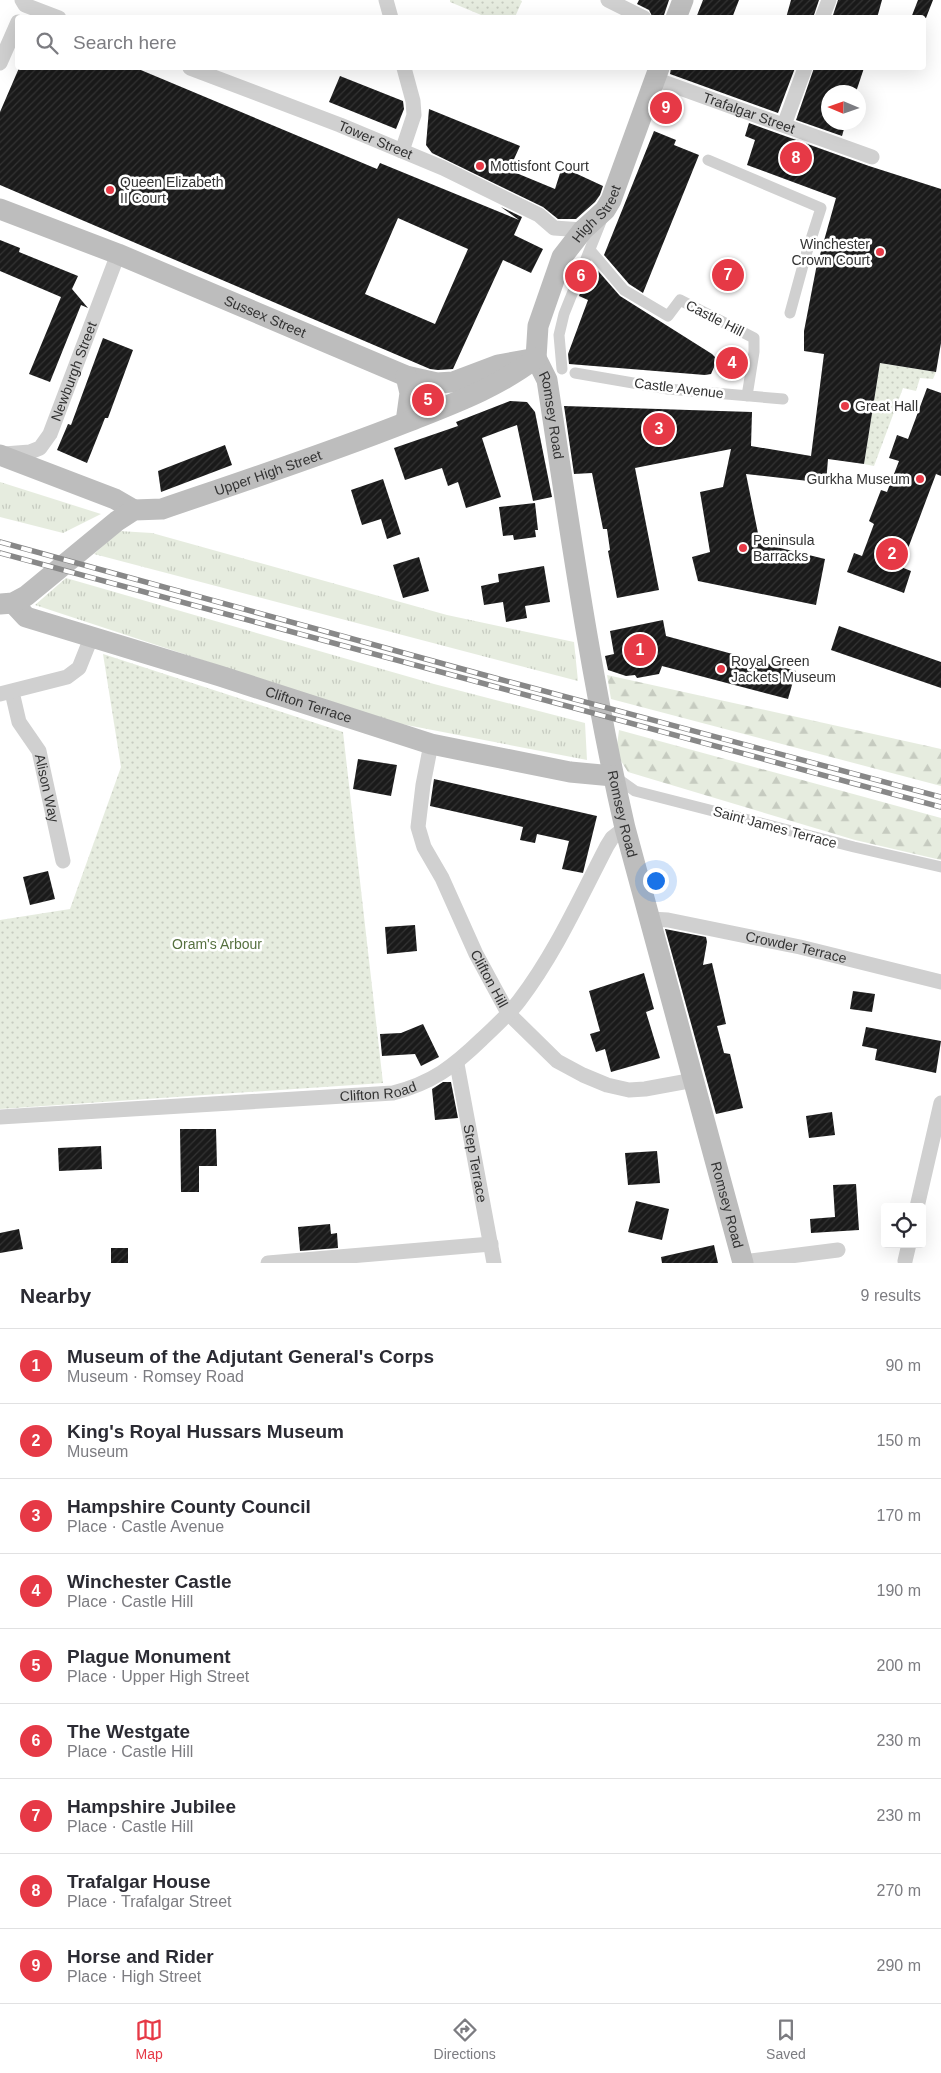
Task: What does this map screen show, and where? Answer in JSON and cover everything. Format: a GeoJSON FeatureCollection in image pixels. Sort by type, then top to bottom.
{"type":"FeatureCollection","features":[{"type":"Feature","properties":{"kind":"main road"},"geometry":{"type":"LineString","coordinates":[[677,15],[684,0]]}},
{"type":"Feature","properties":{"kind":"main road","name":"High Street"},"geometry":{"type":"LineString","coordinates":[[536,358],[538,326],[562,257],[586,240],[611,200],[657,73]]}},
{"type":"Feature","properties":{"kind":"main road","name":"Sussex Street"},"geometry":{"type":"LineString","coordinates":[[0,209],[118,254],[406,376],[438,383],[453,382],[498,365],[536,358]]}},
{"type":"Feature","properties":{"kind":"main road","name":"Upper High Street"},"geometry":{"type":"LineString","coordinates":[[134,510],[162,509],[370,437],[459,402],[502,381],[536,358]]}},
{"type":"Feature","properties":{"kind":"main road","name":"Romsey Road"},"geometry":{"type":"LineString","coordinates":[[536,358],[547,380],[585,628],[613,776],[625,828],[743,1263]]}},
{"type":"Feature","properties":{"kind":"main road"},"geometry":{"type":"LineString","coordinates":[[406,376],[410,393],[406,422]]}},
{"type":"Feature","properties":{"kind":"main road","name":"Newburgh Street"},"geometry":{"type":"LineString","coordinates":[[0,455],[115,499],[134,510]]}},
{"type":"Feature","properties":{"kind":"main road"},"geometry":{"type":"LineString","coordinates":[[13,601],[134,510]]}},
{"type":"Feature","properties":{"kind":"main road","name":"Clifton Terrace"},"geometry":{"type":"LineString","coordinates":[[13,601],[26,617],[220,676],[431,744],[577,773],[613,776]]}},
{"type":"Feature","properties":{"kind":"street"},"geometry":{"type":"LineString","coordinates":[[386,0],[389,15]]}},
{"type":"Feature","properties":{"kind":"street"},"geometry":{"type":"LineString","coordinates":[[608,0],[638,15]]}},
{"type":"Feature","properties":{"kind":"street"},"geometry":{"type":"LineString","coordinates":[[823,15],[828,0]]}},
{"type":"Feature","properties":{"kind":"street"},"geometry":{"type":"LineString","coordinates":[[22,8],[48,15]]}},
{"type":"Feature","properties":{"kind":"street"},"geometry":{"type":"LineString","coordinates":[[0,64],[15,29]]}},
{"type":"Feature","properties":{"kind":"street","name":"Tower Street"},"geometry":{"type":"LineString","coordinates":[[195,70],[402,150],[539,214],[554,228]]}},
{"type":"Feature","properties":{"kind":"street"},"geometry":{"type":"LineString","coordinates":[[402,150],[414,115],[413,101],[405,70]]}},
{"type":"Feature","properties":{"kind":"street"},"geometry":{"type":"LineString","coordinates":[[784,125],[804,70]]}},
{"type":"Feature","properties":{"kind":"street","name":"Trafalgar Street"},"geometry":{"type":"LineString","coordinates":[[657,73],[784,125],[872,157]]}},
{"type":"Feature","properties":{"kind":"street"},"geometry":{"type":"LineString","coordinates":[[708,160],[821,208],[790,313]]}},
{"type":"Feature","properties":{"kind":"street"},"geometry":{"type":"LineString","coordinates":[[554,228],[586,240],[558,335],[562,369]]}},
{"type":"Feature","properties":{"kind":"street"},"geometry":{"type":"LineString","coordinates":[[554,228],[562,257]]}},
{"type":"Feature","properties":{"kind":"street","name":"Castle Hill"},"geometry":{"type":"LineString","coordinates":[[586,240],[624,290],[668,316],[680,300],[754,338],[754,352],[747,396]]}},
{"type":"Feature","properties":{"kind":"street","name":"Newburgh Street"},"geometry":{"type":"LineString","coordinates":[[0,455],[30,452],[40,448],[50,434],[118,254]]}},
{"type":"Feature","properties":{"kind":"street","name":"Castle Avenue"},"geometry":{"type":"LineString","coordinates":[[575,372],[668,389],[784,399]]}},
{"type":"Feature","properties":{"kind":"street","name":"Alison Way"},"geometry":{"type":"LineString","coordinates":[[63,861],[39,751],[19,722],[6,693],[67,677],[79,668],[91,638]]}},
{"type":"Feature","properties":{"kind":"street","name":"Clifton Hill"},"geometry":{"type":"LineString","coordinates":[[431,744],[422,784],[418,827],[424,847],[442,878],[476,954],[508,1013],[557,1061],[583,1075],[608,1085],[628,1090],[645,1089],[694,1080]]}},
{"type":"Feature","properties":{"kind":"street","name":"Saint James Terrace"},"geometry":{"type":"LineString","coordinates":[[613,776],[634,791],[941,867]]}},
{"type":"Feature","properties":{"kind":"street","name":"Clifton Road"},"geometry":{"type":"LineString","coordinates":[[0,1117],[393,1093],[414,1088],[438,1077],[457,1064],[508,1013],[532,982],[554,946],[607,846],[612,838],[625,828]]}},
{"type":"Feature","properties":{"kind":"street","name":"Crowder Terrace"},"geometry":{"type":"LineString","coordinates":[[650,919],[668,920],[800,947],[941,982]]}},
{"type":"Feature","properties":{"kind":"street","name":"Step Terrace"},"geometry":{"type":"LineString","coordinates":[[457,1064],[494,1263]]}},
{"type":"Feature","properties":{"kind":"street"},"geometry":{"type":"LineString","coordinates":[[918,1203],[941,1103]]}},
{"type":"Feature","properties":{"kind":"street"},"geometry":{"type":"LineString","coordinates":[[268,1263],[491,1244]]}},
{"type":"Feature","properties":{"kind":"street"},"geometry":{"type":"LineString","coordinates":[[905,1261],[908,1248]]}},
{"type":"Feature","properties":{"kind":"street"},"geometry":{"type":"LineString","coordinates":[[743,1263],[838,1250]]}},
{"type":"Feature","properties":{"kind":"green space"},"geometry":{"type":"Polygon","coordinates":[[[450,0],[522,1],[516,15],[481,15],[450,2],[450,0]]]}},
{"type":"Feature","properties":{"kind":"green space"},"geometry":{"type":"Polygon","coordinates":[[[880,363],[936,372],[933,379],[920,378],[916,391],[903,388],[874,466],[864,464],[880,363]]]}},
{"type":"Feature","properties":{"kind":"green space"},"geometry":{"type":"Polygon","coordinates":[[[0,482],[101,514],[63,533],[0,517],[0,482]]]}},
{"type":"Feature","properties":{"kind":"green space"},"geometry":{"type":"Polygon","coordinates":[[[119,531],[152,533],[447,615],[574,642],[578,681],[94,554],[119,531]]]}},
{"type":"Feature","properties":{"kind":"green space"},"geometry":{"type":"Polygon","coordinates":[[[66,578],[434,684],[585,723],[587,760],[391,722],[35,605],[66,578]]]}},
{"type":"Feature","properties":{"kind":"green space","name":"Oram's Arbour"},"geometry":{"type":"Polygon","coordinates":[[[103,654],[343,732],[383,1083],[0,1109],[0,920],[70,909],[121,767],[103,654]]]}},
{"type":"Feature","properties":{"kind":"green space"},"geometry":{"type":"Polygon","coordinates":[[[607,675],[941,749],[941,786],[611,699],[607,675]]]}},
{"type":"Feature","properties":{"kind":"green space"},"geometry":{"type":"Polygon","coordinates":[[[619,730],[941,818],[941,860],[855,840],[628,772],[616,753],[619,730]]]}},
{"type":"Feature","properties":{"kind":"building"},"geometry":{"type":"Polygon","coordinates":[[[639,0],[669,0],[664,15],[652,15],[649,10],[637,4],[639,0]]]}},
{"type":"Feature","properties":{"kind":"building"},"geometry":{"type":"Polygon","coordinates":[[[703,0],[739,0],[733,15],[697,15],[703,0]]]}},
{"type":"Feature","properties":{"kind":"building"},"geometry":{"type":"Polygon","coordinates":[[[791,0],[819,0],[814,15],[787,15],[791,0]]]}},
{"type":"Feature","properties":{"kind":"building"},"geometry":{"type":"Polygon","coordinates":[[[838,0],[882,0],[878,15],[833,15],[838,0]]]}},
{"type":"Feature","properties":{"kind":"building"},"geometry":{"type":"Polygon","coordinates":[[[918,0],[933,0],[926,18],[926,15],[912,15],[918,0]]]}},
{"type":"Feature","properties":{"kind":"building"},"geometry":{"type":"Polygon","coordinates":[[[18,70],[141,70],[377,169],[380,163],[519,220],[501,207],[522,217],[514,235],[543,249],[531,273],[503,260],[453,369],[438,370],[430,369],[0,185],[0,112],[18,70]],[[398,218],[365,294],[435,324],[468,249],[398,218]]]}},
{"type":"Feature","properties":{"kind":"building"},"geometry":{"type":"Polygon","coordinates":[[[671,70],[794,70],[778,113],[670,74],[671,70]]]}},
{"type":"Feature","properties":{"kind":"building"},"geometry":{"type":"Polygon","coordinates":[[[813,70],[863,70],[858,85],[821,85],[821,129],[796,120],[813,70]]]}},
{"type":"Feature","properties":{"kind":"building"},"geometry":{"type":"Polygon","coordinates":[[[340,76],[403,101],[404,109],[396,129],[329,102],[340,76]]]}},
{"type":"Feature","properties":{"kind":"building","name":"Mottisfont Court"},"geometry":{"type":"Polygon","coordinates":[[[429,109],[520,146],[509,170],[555,189],[562,167],[603,186],[600,195],[576,219],[558,219],[543,207],[432,153],[426,145],[429,109]]]}},
{"type":"Feature","properties":{"kind":"building"},"geometry":{"type":"Polygon","coordinates":[[[749,123],[869,166],[941,189],[941,343],[936,372],[880,363],[864,464],[828,459],[826,483],[746,474],[760,543],[825,559],[816,605],[698,581],[692,557],[710,552],[700,492],[723,487],[731,449],[635,468],[659,590],[617,598],[608,551],[610,550],[607,529],[603,529],[592,473],[574,474],[564,406],[752,412],[751,446],[811,456],[824,354],[804,351],[804,331],[816,269],[836,198],[747,165],[755,140],[745,136],[749,123]]]}},
{"type":"Feature","properties":{"kind":"building"},"geometry":{"type":"Polygon","coordinates":[[[825,130],[844,130],[842,136],[825,130]]]}},
{"type":"Feature","properties":{"kind":"building"},"geometry":{"type":"Polygon","coordinates":[[[654,131],[676,140],[674,145],[699,155],[643,293],[629,284],[604,255],[654,131]]]}},
{"type":"Feature","properties":{"kind":"building"},"geometry":{"type":"Polygon","coordinates":[[[0,240],[20,248],[19,252],[78,276],[72,289],[88,308],[81,305],[50,382],[29,374],[61,297],[0,271],[0,240]]]}},
{"type":"Feature","properties":{"kind":"building"},"geometry":{"type":"Polygon","coordinates":[[[592,264],[620,296],[712,354],[715,357],[715,365],[711,374],[569,364],[568,354],[588,300],[579,296],[592,264]]]}},
{"type":"Feature","properties":{"kind":"building"},"geometry":{"type":"Polygon","coordinates":[[[103,338],[133,350],[108,418],[105,418],[87,463],[57,450],[68,424],[71,425],[103,338]]]}},
{"type":"Feature","properties":{"kind":"building"},"geometry":{"type":"Polygon","coordinates":[[[927,388],[941,393],[941,476],[936,474],[901,567],[911,571],[904,593],[847,572],[854,553],[862,556],[874,524],[869,521],[881,490],[887,492],[899,461],[889,458],[897,435],[908,439],[927,388]]]}},
{"type":"Feature","properties":{"kind":"building"},"geometry":{"type":"Polygon","coordinates":[[[510,401],[527,402],[535,412],[552,497],[533,501],[517,425],[482,438],[501,497],[466,508],[458,482],[448,486],[442,468],[405,480],[394,448],[458,426],[456,422],[510,401]]]}},
{"type":"Feature","properties":{"kind":"building"},"geometry":{"type":"Polygon","coordinates":[[[225,445],[232,465],[161,492],[158,471],[225,445]]]}},
{"type":"Feature","properties":{"kind":"building"},"geometry":{"type":"Polygon","coordinates":[[[383,479],[401,534],[387,539],[381,519],[362,525],[351,490],[383,479]]]}},
{"type":"Feature","properties":{"kind":"building"},"geometry":{"type":"Polygon","coordinates":[[[535,503],[538,530],[535,530],[536,537],[514,540],[513,535],[503,536],[499,507],[535,503]]]}},
{"type":"Feature","properties":{"kind":"building"},"geometry":{"type":"Polygon","coordinates":[[[419,557],[429,591],[403,598],[393,565],[419,557]]]}},
{"type":"Feature","properties":{"kind":"building"},"geometry":{"type":"Polygon","coordinates":[[[544,566],[550,602],[525,606],[527,618],[506,622],[503,602],[484,605],[481,586],[499,582],[498,574],[544,566]]]}},
{"type":"Feature","properties":{"kind":"building"},"geometry":{"type":"Polygon","coordinates":[[[663,620],[666,636],[796,671],[788,699],[662,666],[659,674],[637,678],[635,675],[626,676],[608,670],[605,656],[614,654],[610,631],[663,620]]]}},
{"type":"Feature","properties":{"kind":"building"},"geometry":{"type":"Polygon","coordinates":[[[839,626],[941,662],[941,688],[831,650],[839,626]]]}},
{"type":"Feature","properties":{"kind":"building"},"geometry":{"type":"Polygon","coordinates":[[[358,759],[397,765],[391,796],[353,789],[358,759]]]}},
{"type":"Feature","properties":{"kind":"building"},"geometry":{"type":"Polygon","coordinates":[[[434,779],[597,816],[583,873],[562,869],[569,841],[537,834],[535,843],[520,840],[523,827],[430,806],[434,779]]]}},
{"type":"Feature","properties":{"kind":"building"},"geometry":{"type":"Polygon","coordinates":[[[48,871],[55,899],[30,905],[23,877],[48,871]]]}},
{"type":"Feature","properties":{"kind":"building"},"geometry":{"type":"Polygon","coordinates":[[[415,925],[417,951],[387,954],[385,927],[415,925]]]}},
{"type":"Feature","properties":{"kind":"building"},"geometry":{"type":"Polygon","coordinates":[[[665,929],[706,937],[707,942],[703,965],[712,963],[726,1024],[717,1026],[724,1053],[730,1054],[743,1108],[716,1114],[665,929]]]}},
{"type":"Feature","properties":{"kind":"building"},"geometry":{"type":"Polygon","coordinates":[[[644,973],[654,1009],[646,1012],[660,1058],[611,1072],[605,1049],[596,1052],[590,1034],[600,1031],[589,991],[644,973]]]}},
{"type":"Feature","properties":{"kind":"building"},"geometry":{"type":"Polygon","coordinates":[[[853,991],[875,994],[872,1012],[850,1009],[853,991]]]}},
{"type":"Feature","properties":{"kind":"building"},"geometry":{"type":"Polygon","coordinates":[[[423,1024],[439,1057],[421,1066],[415,1054],[382,1056],[380,1034],[401,1033],[423,1024]]]}},
{"type":"Feature","properties":{"kind":"building"},"geometry":{"type":"Polygon","coordinates":[[[866,1027],[941,1041],[936,1073],[875,1060],[877,1049],[862,1046],[866,1027]]]}},
{"type":"Feature","properties":{"kind":"building"},"geometry":{"type":"Polygon","coordinates":[[[443,1082],[451,1082],[458,1118],[435,1120],[432,1089],[443,1082]]]}},
{"type":"Feature","properties":{"kind":"building"},"geometry":{"type":"Polygon","coordinates":[[[832,1112],[835,1135],[809,1138],[806,1116],[832,1112]]]}},
{"type":"Feature","properties":{"kind":"building"},"geometry":{"type":"Polygon","coordinates":[[[180,1129],[216,1129],[217,1166],[199,1166],[199,1192],[181,1192],[180,1129]]]}},
{"type":"Feature","properties":{"kind":"building"},"geometry":{"type":"Polygon","coordinates":[[[101,1146],[102,1169],[59,1171],[58,1148],[101,1146]]]}},
{"type":"Feature","properties":{"kind":"building"},"geometry":{"type":"Polygon","coordinates":[[[657,1151],[660,1183],[628,1185],[625,1153],[657,1151]]]}},
{"type":"Feature","properties":{"kind":"building"},"geometry":{"type":"Polygon","coordinates":[[[856,1184],[859,1230],[811,1233],[810,1219],[835,1217],[833,1185],[856,1184]]]}},
{"type":"Feature","properties":{"kind":"building"},"geometry":{"type":"Polygon","coordinates":[[[636,1201],[669,1209],[662,1240],[628,1232],[636,1201]]]}},
{"type":"Feature","properties":{"kind":"building"},"geometry":{"type":"Polygon","coordinates":[[[330,1224],[331,1234],[337,1233],[338,1248],[300,1251],[298,1227],[330,1224]]]}},
{"type":"Feature","properties":{"kind":"building"},"geometry":{"type":"Polygon","coordinates":[[[19,1229],[23,1249],[0,1253],[0,1233],[19,1229]]]}},
{"type":"Feature","properties":{"kind":"building"},"geometry":{"type":"Polygon","coordinates":[[[714,1245],[718,1263],[662,1263],[661,1257],[714,1245]]]}},
{"type":"Feature","properties":{"kind":"building"},"geometry":{"type":"Polygon","coordinates":[[[111,1248],[128,1248],[128,1263],[111,1263],[111,1248]]]}},
{"type":"Feature","properties":{"kind":"railway"},"geometry":{"type":"LineString","coordinates":[[0,542],[495,678],[941,797]]}},
{"type":"Feature","properties":{"kind":"railway"},"geometry":{"type":"LineString","coordinates":[[0,553],[941,807]]}},
{"type":"Feature","properties":{"kind":"place","name":"Horse and Rider"},"geometry":{"type":"Point","coordinates":[666,108]}},
{"type":"Feature","properties":{"kind":"place","name":"Trafalgar House"},"geometry":{"type":"Point","coordinates":[796,158]}},
{"type":"Feature","properties":{"kind":"place","name":"Mottisfont Court"},"geometry":{"type":"Point","coordinates":[480,166]}},
{"type":"Feature","properties":{"kind":"place","name":"Queen Elizabeth II Court"},"geometry":{"type":"Point","coordinates":[110,190]}},
{"type":"Feature","properties":{"kind":"place","name":"Winchester Crown Court"},"geometry":{"type":"Point","coordinates":[880,252]}},
{"type":"Feature","properties":{"kind":"place","name":"Hampshire Jubilee"},"geometry":{"type":"Point","coordinates":[728,275]}},
{"type":"Feature","properties":{"kind":"place","name":"The Westgate"},"geometry":{"type":"Point","coordinates":[581,276]}},
{"type":"Feature","properties":{"kind":"place","name":"Winchester Castle"},"geometry":{"type":"Point","coordinates":[732,363]}},
{"type":"Feature","properties":{"kind":"place","name":"Plague Monument"},"geometry":{"type":"Point","coordinates":[428,400]}},
{"type":"Feature","properties":{"kind":"place","name":"Great Hall"},"geometry":{"type":"Point","coordinates":[845,406]}},
{"type":"Feature","properties":{"kind":"place","name":"Hampshire County Council"},"geometry":{"type":"Point","coordinates":[659,429]}},
{"type":"Feature","properties":{"kind":"place","name":"Gurkha Museum"},"geometry":{"type":"Point","coordinates":[920,479]}},
{"type":"Feature","properties":{"kind":"place","name":"Peninsula Barracks"},"geometry":{"type":"Point","coordinates":[743,548]}},
{"type":"Feature","properties":{"kind":"place","name":"King's Royal Hussars Museum"},"geometry":{"type":"Point","coordinates":[892,554]}},
{"type":"Feature","properties":{"kind":"place","name":"Museum of the Adjutant General's Corps"},"geometry":{"type":"Point","coordinates":[640,650]}},
{"type":"Feature","properties":{"kind":"place","name":"Royal Green Jackets Museum"},"geometry":{"type":"Point","coordinates":[721,669]}}]}
